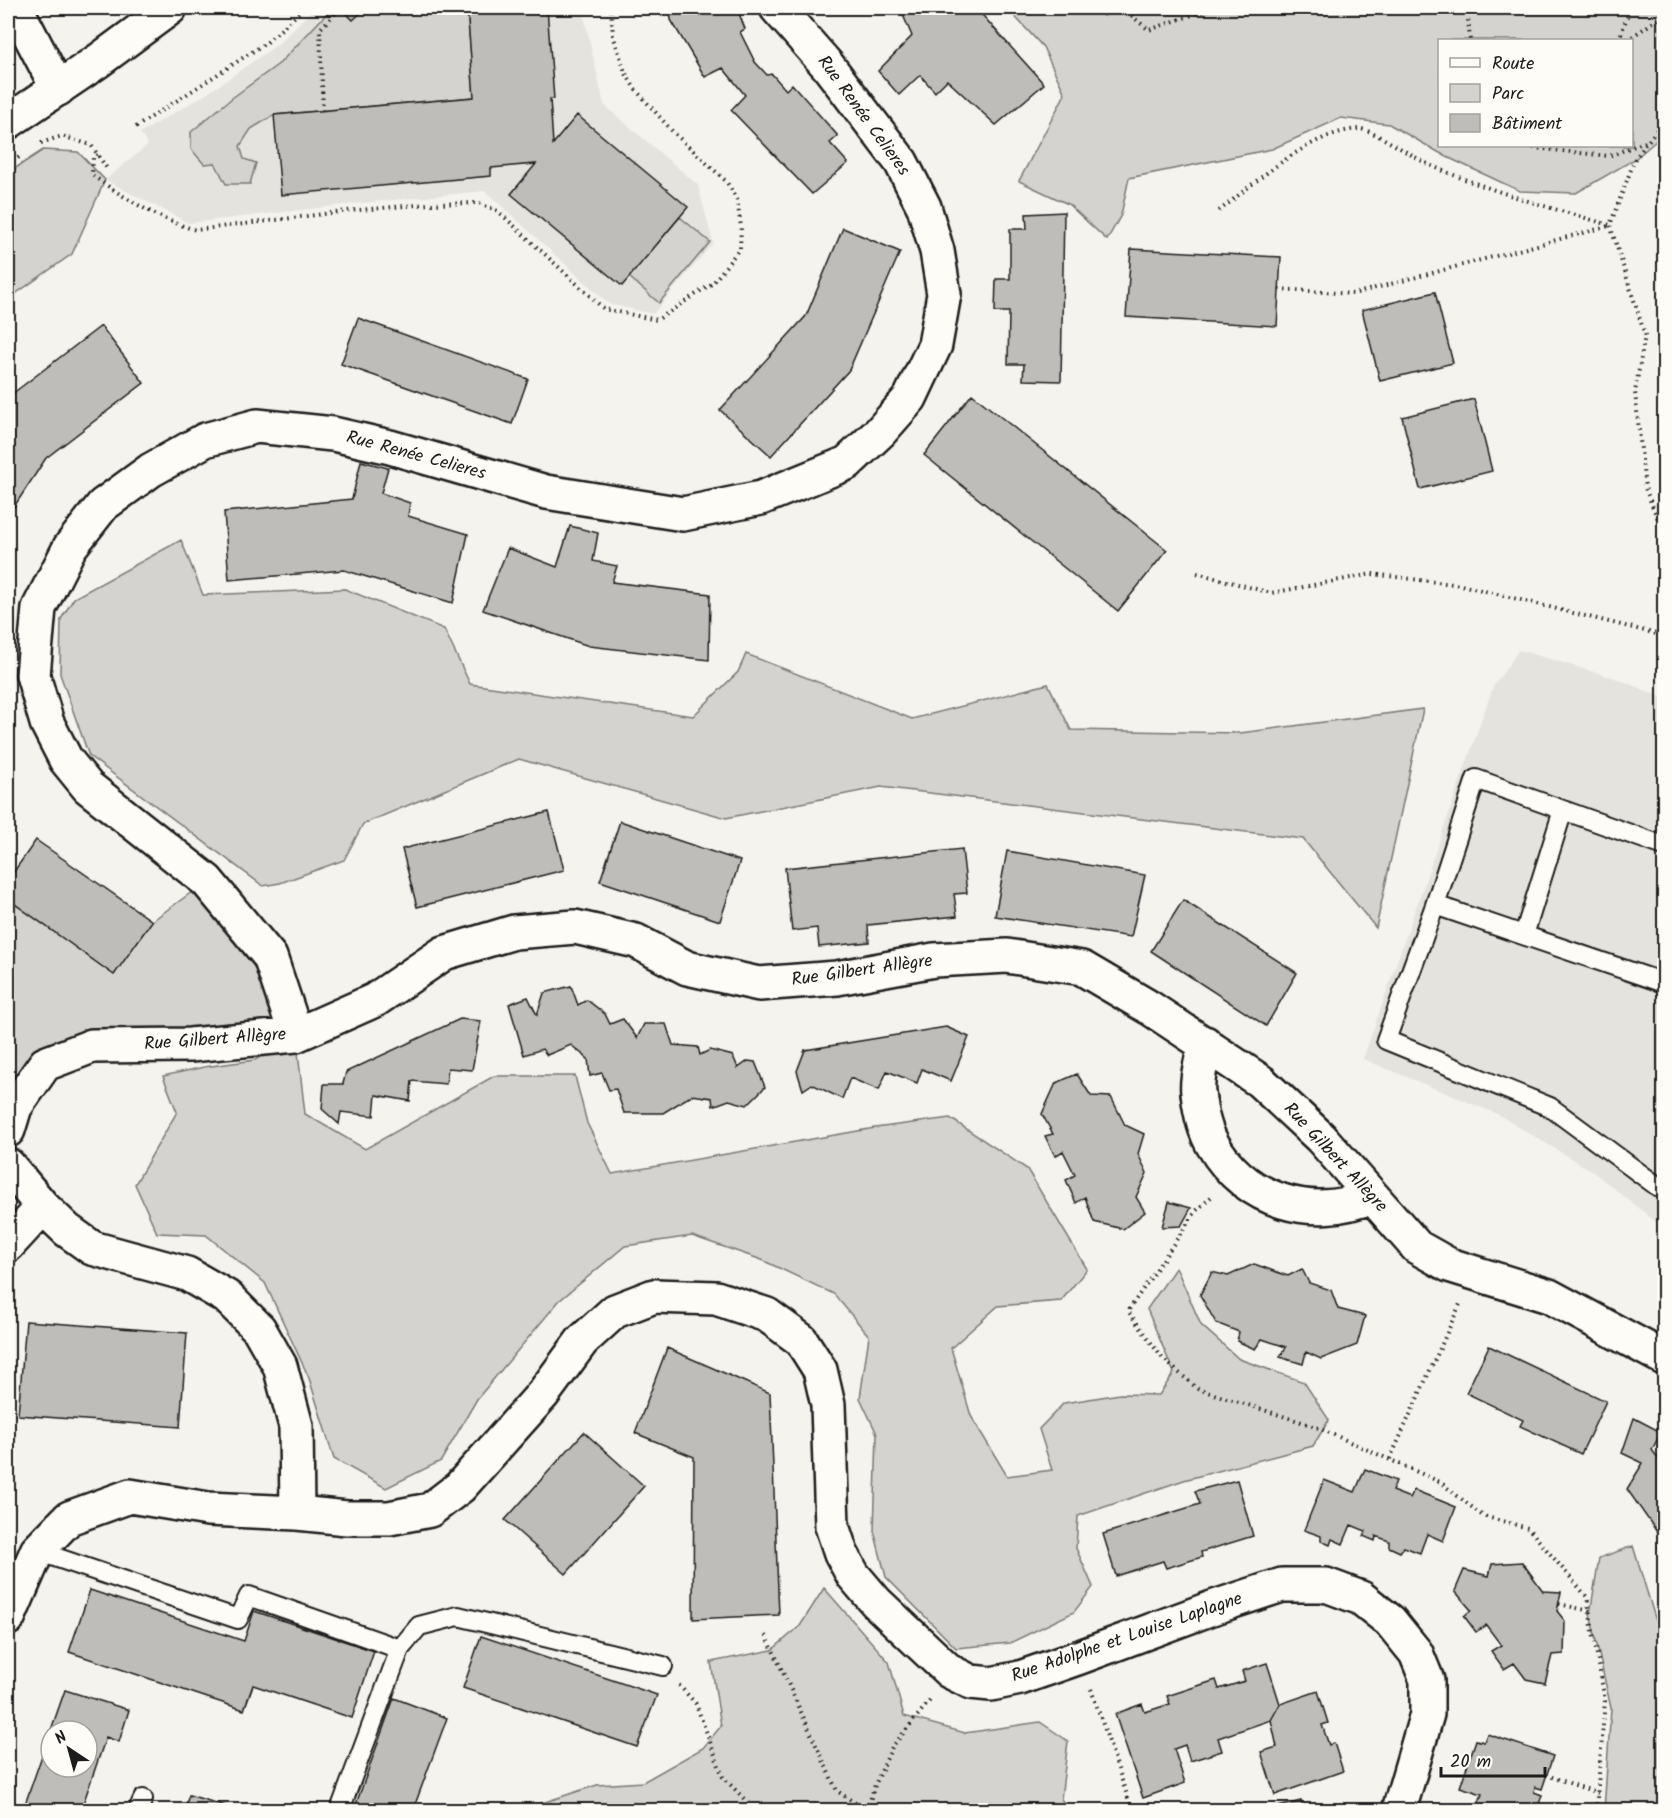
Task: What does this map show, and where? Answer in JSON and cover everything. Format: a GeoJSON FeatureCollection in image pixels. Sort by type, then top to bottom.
{"type":"FeatureCollection","features":[{"type":"Feature","properties":{"kind":"street"},"geometry":{"type":"LineString","coordinates":[[16,8],[58,89]]}},
{"type":"Feature","properties":{"kind":"street"},"geometry":{"type":"LineString","coordinates":[[8,122],[170,8]]}},
{"type":"Feature","properties":{"kind":"street","name":"Rue Renée Celieres"},"geometry":{"type":"LineString","coordinates":[[296,1035],[270,957],[207,881],[88,787],[66,760],[47,723],[33,675],[39,608],[70,547],[103,505],[152,470],[205,440],[257,426],[333,434],[390,447],[546,492],[683,514],[761,498],[847,463],[880,432],[910,398],[935,345],[944,294],[939,262],[924,207],[901,162],[828,66],[777,8]]}},
{"type":"Feature","properties":{"kind":"street","name":"Rue Gilbert Allègre"},"geometry":{"type":"LineString","coordinates":[[8,1130],[15,1107],[45,1064],[92,1046],[190,1045],[296,1035],[375,1000],[444,953],[514,932],[574,927],[636,940],[687,968],[759,984],[837,978],[934,960],[1007,956],[1082,968],[1205,1043],[1260,1081],[1321,1138],[1417,1246],[1449,1265],[1549,1296],[1665,1358]]}},
{"type":"Feature","properties":{"kind":"street"},"geometry":{"type":"LineString","coordinates":[[1205,1043],[1198,1090],[1203,1122],[1213,1145],[1235,1173],[1264,1194],[1293,1205],[1326,1208],[1353,1204],[1372,1196]]}},
{"type":"Feature","properties":{"kind":"street"},"geometry":{"type":"LineString","coordinates":[[8,1165],[43,1207],[67,1230],[92,1248],[187,1274],[227,1297],[259,1329],[280,1366],[296,1426],[297,1513]]}},
{"type":"Feature","properties":{"kind":"street"},"geometry":{"type":"LineString","coordinates":[[8,1245],[43,1207]]}},
{"type":"Feature","properties":{"kind":"street","name":"Rue Adolphe et Louise Laplagne"},"geometry":{"type":"LineString","coordinates":[[37,1551],[69,1518],[130,1496],[208,1509],[347,1518],[389,1518],[430,1510],[466,1480],[543,1394],[582,1341],[615,1311],[654,1296],[716,1298],[767,1316],[801,1340],[820,1370],[828,1405],[832,1526],[841,1553],[853,1575],[876,1602],[949,1671],[971,1682],[991,1684],[1020,1678],[1282,1585],[1326,1585],[1361,1598],[1390,1621],[1416,1653],[1427,1680],[1427,1714],[1399,1810]]}},
{"type":"Feature","properties":{"kind":"street"},"geometry":{"type":"LineString","coordinates":[[8,1618],[37,1551]]}},
{"type":"Feature","properties":{"kind":"lane"},"geometry":{"type":"LineString","coordinates":[[1665,846],[1476,779],[1435,905],[1386,1040],[1550,1107],[1657,1186],[1665,1188]]}},
{"type":"Feature","properties":{"kind":"lane"},"geometry":{"type":"LineString","coordinates":[[1524,935],[1563,810]]}},
{"type":"Feature","properties":{"kind":"lane"},"geometry":{"type":"LineString","coordinates":[[1435,905],[1665,983]]}},
{"type":"Feature","properties":{"kind":"lane"},"geometry":{"type":"LineString","coordinates":[[37,1551],[238,1619],[249,1596],[400,1649]]}},
{"type":"Feature","properties":{"kind":"lane"},"geometry":{"type":"LineString","coordinates":[[340,1810],[400,1649],[419,1626],[458,1616],[663,1666]]}},
{"type":"Feature","properties":{"kind":"path"},"geometry":{"type":"LineString","coordinates":[[136,128],[266,43],[304,8]]}},
{"type":"Feature","properties":{"kind":"path"},"geometry":{"type":"LineString","coordinates":[[323,111],[320,29],[340,8]]}},
{"type":"Feature","properties":{"kind":"path"},"geometry":{"type":"LineString","coordinates":[[98,155],[93,158],[92,175],[121,196],[177,224],[196,230],[358,210],[429,204],[478,203],[498,211],[604,309],[657,320],[712,283],[740,248],[741,227],[737,199],[726,181],[674,132],[635,89],[625,72],[613,35],[611,8]]}},
{"type":"Feature","properties":{"kind":"path"},"geometry":{"type":"LineString","coordinates":[[1122,8],[1149,30],[1212,8]]}},
{"type":"Feature","properties":{"kind":"path"},"geometry":{"type":"LineString","coordinates":[[1467,8],[1470,39]]}},
{"type":"Feature","properties":{"kind":"path"},"geometry":{"type":"LineString","coordinates":[[1619,39],[1630,8]]}},
{"type":"Feature","properties":{"kind":"path"},"geometry":{"type":"LineString","coordinates":[[1629,39],[1665,15]]}},
{"type":"Feature","properties":{"kind":"path"},"geometry":{"type":"LineString","coordinates":[[1665,120],[1635,159],[1610,225],[1645,335],[1635,392],[1637,413],[1645,488],[1665,534]]}},
{"type":"Feature","properties":{"kind":"path"},"geometry":{"type":"LineString","coordinates":[[1219,211],[1273,167],[1328,135],[1362,128],[1431,166],[1518,199],[1610,225]]}},
{"type":"Feature","properties":{"kind":"path"},"geometry":{"type":"LineString","coordinates":[[39,144],[62,136],[91,145],[108,170]]}},
{"type":"Feature","properties":{"kind":"path"},"geometry":{"type":"LineString","coordinates":[[1524,147],[1610,156],[1649,141]]}},
{"type":"Feature","properties":{"kind":"path"},"geometry":{"type":"LineString","coordinates":[[8,165],[23,154]]}},
{"type":"Feature","properties":{"kind":"path"},"geometry":{"type":"LineString","coordinates":[[1279,289],[1353,294],[1610,225]]}},
{"type":"Feature","properties":{"kind":"path"},"geometry":{"type":"LineString","coordinates":[[1197,573],[1271,593],[1372,574],[1461,585],[1657,634],[1665,638]]}},
{"type":"Feature","properties":{"kind":"path"},"geometry":{"type":"LineString","coordinates":[[1235,1173],[1196,1210],[1128,1311],[1163,1359],[1198,1389],[1314,1426],[1440,1482],[1483,1516],[1528,1528],[1587,1597],[1605,1701],[1596,1810]]}},
{"type":"Feature","properties":{"kind":"path"},"geometry":{"type":"LineString","coordinates":[[1390,1460],[1473,1273]]}},
{"type":"Feature","properties":{"kind":"path"},"geometry":{"type":"LineString","coordinates":[[1559,1604],[1590,1611]]}},
{"type":"Feature","properties":{"kind":"path"},"geometry":{"type":"LineString","coordinates":[[766,1635],[837,1791],[866,1810],[892,1747],[929,1702],[949,1671]]}},
{"type":"Feature","properties":{"kind":"path"},"geometry":{"type":"LineString","coordinates":[[1080,1658],[1132,1810]]}},
{"type":"Feature","properties":{"kind":"path"},"geometry":{"type":"LineString","coordinates":[[663,1666],[696,1704],[723,1777],[755,1810]]}},
{"type":"Feature","properties":{"kind":"path"},"geometry":{"type":"LineString","coordinates":[[1546,1775],[1598,1792]]}},
{"type":"Feature","properties":{"kind":"shaded area"},"geometry":{"type":"Polygon","coordinates":[[[314,8],[582,8],[604,105],[698,185],[713,243],[653,314],[609,304],[485,191],[189,223],[105,180],[148,145],[140,133],[208,93],[278,44],[314,8]]]}},
{"type":"Feature","properties":{"kind":"shaded area"},"geometry":{"type":"Polygon","coordinates":[[[1519,650],[1615,678],[1664,698],[1664,1228],[1592,1171],[1497,1114],[1363,1059],[1493,687],[1519,650]]]}},
{"type":"Feature","properties":{"kind":"green space"},"geometry":{"type":"Polygon","coordinates":[[[332,8],[341,8],[353,19],[366,8],[467,8],[474,97],[274,115],[251,129],[240,146],[244,159],[256,163],[250,184],[226,184],[215,163],[204,164],[191,149],[191,132],[280,63],[332,8]]]}},
{"type":"Feature","properties":{"kind":"green space"},"geometry":{"type":"Polygon","coordinates":[[[1007,8],[1094,8],[1104,16],[1118,8],[1664,8],[1664,134],[1635,159],[1576,193],[1520,191],[1447,157],[1389,124],[1341,118],[1272,149],[1129,178],[1121,215],[1107,240],[1068,204],[1019,181],[1065,94],[1043,47],[1007,8]]]}},
{"type":"Feature","properties":{"kind":"green space"},"geometry":{"type":"Polygon","coordinates":[[[43,150],[78,152],[105,180],[72,254],[8,299],[8,173],[43,150]]]}},
{"type":"Feature","properties":{"kind":"green space"},"geometry":{"type":"Polygon","coordinates":[[[680,217],[710,242],[659,303],[629,277],[680,217]]]}},
{"type":"Feature","properties":{"kind":"green space"},"geometry":{"type":"Polygon","coordinates":[[[181,540],[203,595],[345,589],[444,629],[470,684],[693,716],[738,672],[746,654],[912,719],[1048,684],[1071,730],[1240,733],[1423,709],[1376,928],[1303,839],[881,787],[726,818],[519,759],[363,824],[344,860],[280,883],[263,886],[89,756],[60,674],[61,619],[74,598],[181,540]]]}},
{"type":"Feature","properties":{"kind":"green space"},"geometry":{"type":"Polygon","coordinates":[[[207,881],[296,1035],[305,1114],[365,1149],[494,1076],[575,1076],[587,1123],[612,1174],[875,1128],[950,1118],[1027,1169],[1087,1269],[1061,1301],[998,1306],[951,1348],[971,1416],[1007,1476],[1052,1470],[1039,1429],[1064,1403],[1120,1394],[1159,1395],[1174,1373],[1147,1309],[1176,1267],[1201,1325],[1239,1359],[1304,1382],[1329,1420],[1313,1446],[1184,1480],[1078,1516],[1076,1548],[1093,1587],[1074,1612],[1010,1643],[956,1648],[886,1577],[874,1531],[877,1434],[860,1398],[869,1336],[834,1294],[762,1260],[692,1236],[625,1246],[559,1301],[477,1399],[441,1461],[386,1488],[334,1459],[309,1378],[265,1283],[206,1235],[157,1233],[135,1184],[177,1112],[163,1076],[204,1067],[255,1060],[294,1036],[45,1064],[8,1130],[8,899],[114,974],[152,921],[207,881]]]}},
{"type":"Feature","properties":{"kind":"green space"},"geometry":{"type":"Polygon","coordinates":[[[1633,1546],[1655,1618],[1664,1638],[1664,1810],[1604,1810],[1611,1708],[1590,1614],[1599,1558],[1633,1546]]]}},
{"type":"Feature","properties":{"kind":"green space"},"geometry":{"type":"Polygon","coordinates":[[[824,1588],[889,1662],[904,1716],[965,1733],[1040,1722],[1068,1741],[1061,1799],[1070,1810],[529,1810],[533,1806],[597,1785],[643,1782],[703,1748],[721,1726],[711,1662],[772,1650],[800,1626],[824,1588]]]}},
{"type":"Feature","properties":{"kind":"building"},"geometry":{"type":"Polygon","coordinates":[[[341,8],[366,8],[353,20],[341,8]]]}},
{"type":"Feature","properties":{"kind":"building"},"geometry":{"type":"Polygon","coordinates":[[[467,8],[547,8],[554,99],[550,99],[553,144],[577,115],[688,207],[622,286],[511,194],[536,164],[491,168],[491,176],[281,195],[274,115],[474,97],[467,8]]]}},
{"type":"Feature","properties":{"kind":"building"},"geometry":{"type":"Polygon","coordinates":[[[670,8],[737,8],[745,29],[740,32],[755,62],[767,75],[772,74],[786,90],[792,84],[838,136],[830,143],[848,163],[812,194],[731,110],[745,95],[723,68],[705,77],[671,20],[670,8]]]}},
{"type":"Feature","properties":{"kind":"building"},"geometry":{"type":"Polygon","coordinates":[[[900,8],[976,8],[1044,84],[996,125],[947,80],[935,92],[920,75],[899,95],[878,71],[912,36],[900,8]]]}},
{"type":"Feature","properties":{"kind":"building"},"geometry":{"type":"Polygon","coordinates":[[[1064,212],[1061,381],[1023,380],[1024,364],[1008,364],[1009,312],[995,312],[996,279],[1010,279],[1010,229],[1027,229],[1026,214],[1064,212]]]}},
{"type":"Feature","properties":{"kind":"building"},"geometry":{"type":"Polygon","coordinates":[[[843,228],[900,252],[849,370],[771,456],[720,410],[806,316],[843,228]]]}},
{"type":"Feature","properties":{"kind":"building"},"geometry":{"type":"Polygon","coordinates":[[[1131,249],[1281,257],[1277,326],[1126,317],[1131,249]]]}},
{"type":"Feature","properties":{"kind":"building"},"geometry":{"type":"Polygon","coordinates":[[[1435,292],[1453,363],[1380,381],[1362,310],[1435,292]]]}},
{"type":"Feature","properties":{"kind":"building"},"geometry":{"type":"Polygon","coordinates":[[[358,318],[528,379],[512,424],[341,364],[358,318]]]}},
{"type":"Feature","properties":{"kind":"building"},"geometry":{"type":"Polygon","coordinates":[[[101,326],[144,383],[46,458],[8,516],[8,397],[101,326]]]}},
{"type":"Feature","properties":{"kind":"building"},"geometry":{"type":"Polygon","coordinates":[[[972,394],[1167,550],[1118,611],[924,455],[972,394]]]}},
{"type":"Feature","properties":{"kind":"building"},"geometry":{"type":"Polygon","coordinates":[[[1474,399],[1492,471],[1420,489],[1402,417],[1474,399]]]}},
{"type":"Feature","properties":{"kind":"building"},"geometry":{"type":"Polygon","coordinates":[[[361,461],[388,468],[381,493],[410,503],[408,516],[468,534],[453,603],[344,570],[229,580],[224,512],[352,499],[361,461]]]}},
{"type":"Feature","properties":{"kind":"building"},"geometry":{"type":"Polygon","coordinates":[[[570,526],[598,533],[593,561],[617,566],[612,582],[710,594],[709,660],[589,646],[483,610],[508,548],[557,567],[570,526]]]}},
{"type":"Feature","properties":{"kind":"building"},"geometry":{"type":"Polygon","coordinates":[[[549,812],[564,870],[417,907],[402,849],[549,812]]]}},
{"type":"Feature","properties":{"kind":"building"},"geometry":{"type":"Polygon","coordinates":[[[620,821],[740,861],[720,921],[600,881],[620,821]]]}},
{"type":"Feature","properties":{"kind":"building"},"geometry":{"type":"Polygon","coordinates":[[[36,840],[152,921],[114,975],[8,899],[8,880],[36,840]]]}},
{"type":"Feature","properties":{"kind":"building"},"geometry":{"type":"Polygon","coordinates":[[[962,849],[967,893],[954,894],[957,916],[868,925],[869,942],[819,947],[817,928],[792,931],[785,868],[962,849]]]}},
{"type":"Feature","properties":{"kind":"building"},"geometry":{"type":"Polygon","coordinates":[[[1007,851],[1145,875],[1131,937],[995,916],[1007,851]]]}},
{"type":"Feature","properties":{"kind":"building"},"geometry":{"type":"Polygon","coordinates":[[[1183,900],[1297,973],[1266,1026],[1151,951],[1183,900]]]}},
{"type":"Feature","properties":{"kind":"building"},"geometry":{"type":"Polygon","coordinates":[[[571,986],[578,1005],[587,1000],[605,1014],[610,1024],[623,1019],[637,1038],[644,1024],[666,1024],[673,1045],[698,1047],[700,1055],[710,1050],[733,1056],[738,1068],[748,1061],[755,1062],[765,1087],[747,1105],[729,1100],[713,1106],[712,1098],[692,1095],[663,1113],[624,1113],[616,1089],[609,1090],[602,1073],[590,1076],[588,1059],[571,1045],[547,1055],[542,1049],[524,1055],[509,1004],[528,997],[537,1015],[544,993],[571,986]]]}},
{"type":"Feature","properties":{"kind":"building"},"geometry":{"type":"Polygon","coordinates":[[[460,1019],[481,1021],[472,1070],[448,1068],[446,1084],[412,1081],[410,1101],[376,1095],[374,1116],[341,1112],[339,1124],[322,1109],[324,1084],[343,1084],[346,1072],[460,1019]]]}},
{"type":"Feature","properties":{"kind":"building"},"geometry":{"type":"Polygon","coordinates":[[[946,1027],[969,1037],[951,1081],[922,1069],[917,1083],[887,1071],[879,1090],[850,1078],[842,1099],[812,1084],[803,1090],[797,1071],[805,1050],[946,1027]]]}},
{"type":"Feature","properties":{"kind":"building"},"geometry":{"type":"Polygon","coordinates":[[[1077,1074],[1091,1096],[1111,1097],[1125,1125],[1144,1134],[1138,1154],[1147,1173],[1136,1197],[1145,1212],[1123,1229],[1094,1222],[1085,1197],[1076,1203],[1066,1180],[1075,1175],[1063,1151],[1055,1156],[1045,1136],[1053,1134],[1042,1114],[1056,1083],[1077,1074]]]}},
{"type":"Feature","properties":{"kind":"building"},"geometry":{"type":"Polygon","coordinates":[[[1169,1202],[1191,1208],[1181,1226],[1162,1227],[1169,1202]]]}},
{"type":"Feature","properties":{"kind":"building"},"geometry":{"type":"Polygon","coordinates":[[[1254,1264],[1288,1276],[1302,1269],[1309,1283],[1331,1290],[1338,1309],[1365,1316],[1357,1345],[1321,1359],[1306,1352],[1303,1364],[1280,1357],[1286,1347],[1262,1339],[1255,1349],[1237,1341],[1239,1332],[1216,1323],[1200,1295],[1212,1272],[1228,1276],[1254,1264]]]}},
{"type":"Feature","properties":{"kind":"building"},"geometry":{"type":"Polygon","coordinates":[[[26,1321],[187,1333],[180,1427],[18,1415],[26,1321]]]}},
{"type":"Feature","properties":{"kind":"building"},"geometry":{"type":"Polygon","coordinates":[[[1489,1346],[1606,1401],[1581,1454],[1520,1426],[1523,1420],[1466,1393],[1489,1346]]]}},
{"type":"Feature","properties":{"kind":"building"},"geometry":{"type":"Polygon","coordinates":[[[667,1348],[770,1393],[779,1615],[693,1619],[694,1457],[635,1433],[667,1348]]]}},
{"type":"Feature","properties":{"kind":"building"},"geometry":{"type":"Polygon","coordinates":[[[1634,1418],[1661,1432],[1652,1450],[1661,1462],[1664,1460],[1664,1542],[1627,1489],[1643,1463],[1622,1453],[1634,1418]]]}},
{"type":"Feature","properties":{"kind":"building"},"geometry":{"type":"Polygon","coordinates":[[[584,1432],[644,1486],[566,1574],[505,1520],[584,1432]]]}},
{"type":"Feature","properties":{"kind":"building"},"geometry":{"type":"Polygon","coordinates":[[[1365,1469],[1396,1481],[1392,1491],[1410,1498],[1414,1490],[1456,1507],[1443,1541],[1427,1534],[1420,1553],[1404,1547],[1400,1552],[1389,1547],[1389,1541],[1376,1536],[1375,1541],[1363,1536],[1366,1531],[1351,1525],[1343,1544],[1332,1539],[1330,1545],[1321,1541],[1321,1536],[1304,1530],[1324,1480],[1355,1492],[1365,1469]]]}},
{"type":"Feature","properties":{"kind":"building"},"geometry":{"type":"Polygon","coordinates":[[[1237,1480],[1253,1536],[1201,1552],[1202,1557],[1166,1568],[1163,1561],[1116,1576],[1103,1534],[1200,1504],[1195,1491],[1237,1480]]]}},
{"type":"Feature","properties":{"kind":"building"},"geometry":{"type":"Polygon","coordinates":[[[1664,1542],[1664,1555],[1658,1547],[1664,1542]]]}},
{"type":"Feature","properties":{"kind":"building"},"geometry":{"type":"Polygon","coordinates":[[[1522,1562],[1543,1591],[1561,1592],[1557,1611],[1565,1621],[1564,1654],[1552,1655],[1545,1683],[1526,1679],[1514,1663],[1504,1669],[1491,1651],[1501,1645],[1486,1625],[1476,1632],[1464,1616],[1471,1610],[1455,1591],[1464,1570],[1489,1576],[1492,1564],[1522,1562]]]}},
{"type":"Feature","properties":{"kind":"building"},"geometry":{"type":"Polygon","coordinates":[[[90,1590],[244,1641],[254,1611],[374,1651],[352,1718],[253,1685],[244,1710],[69,1652],[90,1590]]]}},
{"type":"Feature","properties":{"kind":"building"},"geometry":{"type":"Polygon","coordinates":[[[481,1636],[657,1695],[637,1747],[463,1688],[481,1636]]]}},
{"type":"Feature","properties":{"kind":"building"},"geometry":{"type":"Polygon","coordinates":[[[1267,1663],[1280,1704],[1271,1720],[1218,1738],[1222,1751],[1190,1761],[1185,1745],[1174,1749],[1185,1783],[1143,1798],[1115,1714],[1142,1704],[1145,1712],[1170,1704],[1167,1696],[1216,1680],[1219,1689],[1245,1681],[1242,1671],[1267,1663]]]}},
{"type":"Feature","properties":{"kind":"building"},"geometry":{"type":"Polygon","coordinates":[[[65,1690],[129,1710],[119,1742],[106,1737],[99,1757],[99,1719],[55,1719],[65,1690]]]}},
{"type":"Feature","properties":{"kind":"building"},"geometry":{"type":"Polygon","coordinates":[[[1318,1691],[1328,1723],[1322,1725],[1329,1745],[1334,1743],[1343,1771],[1275,1795],[1261,1752],[1277,1747],[1271,1720],[1280,1704],[1318,1691]]]}},
{"type":"Feature","properties":{"kind":"building"},"geometry":{"type":"Polygon","coordinates":[[[394,1698],[447,1718],[413,1810],[354,1810],[394,1698]]]}},
{"type":"Feature","properties":{"kind":"building"},"geometry":{"type":"Polygon","coordinates":[[[1487,1734],[1553,1756],[1542,1789],[1535,1787],[1534,1792],[1542,1795],[1537,1810],[1476,1810],[1482,1794],[1460,1787],[1476,1740],[1484,1742],[1487,1734]]]}},
{"type":"Feature","properties":{"kind":"building"},"geometry":{"type":"Polygon","coordinates":[[[39,1764],[39,1779],[92,1779],[81,1810],[23,1810],[39,1764]]]}},
{"type":"Feature","properties":{"kind":"building"},"geometry":{"type":"Polygon","coordinates":[[[189,1795],[239,1810],[184,1810],[189,1795]]]}},
{"type":"Feature","properties":{"kind":"building"},"geometry":{"type":"Polygon","coordinates":[[[1301,1801],[1304,1810],[1267,1810],[1301,1801]]]}}]}
